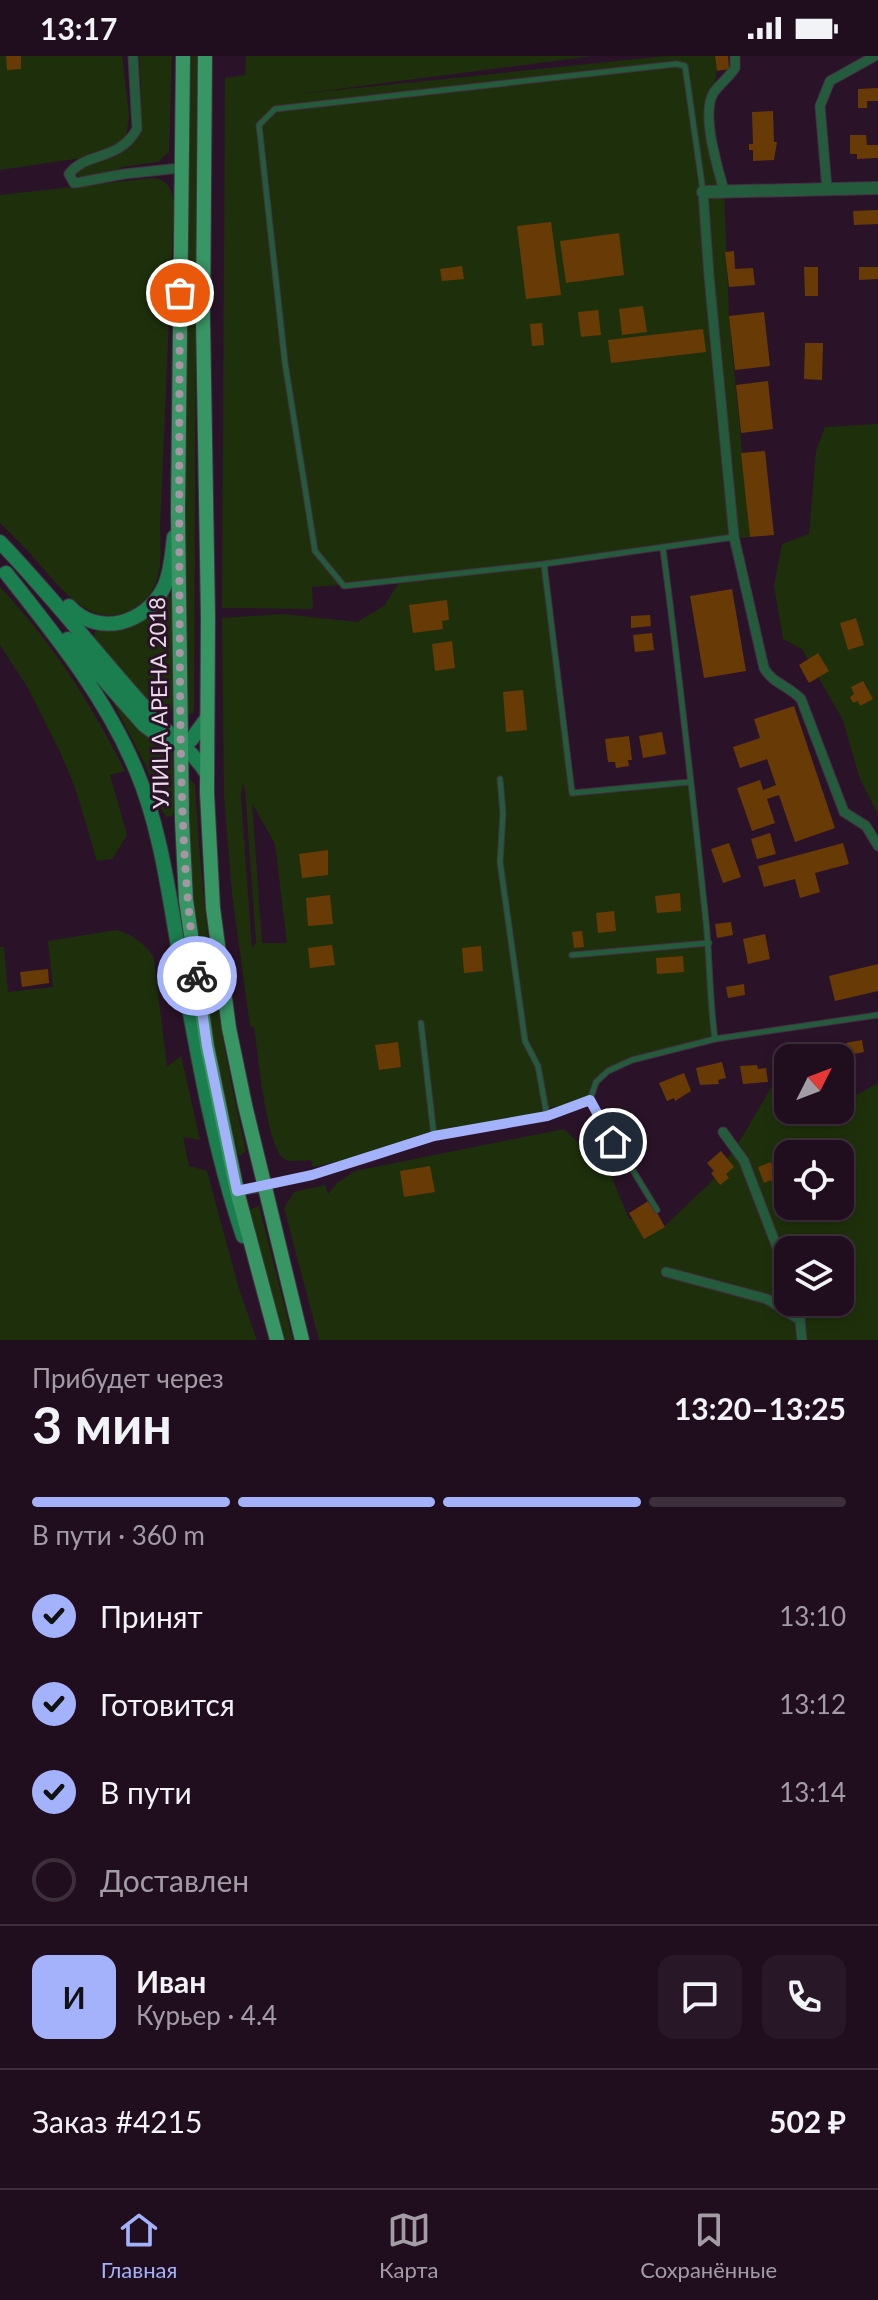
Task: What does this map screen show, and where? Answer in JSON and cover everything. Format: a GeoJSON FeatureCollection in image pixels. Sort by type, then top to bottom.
{"type":"FeatureCollection","features":[{"type":"Feature","properties":{"kind":"main road","name":"УЛИЦА АРЕНА 2018"},"geometry":{"type":"LineString","coordinates":[[183,56],[178,513],[186,900],[207,1046],[237,1191],[275,1335]]}},
{"type":"Feature","properties":{"kind":"main road","name":"УЛИЦА АРЕНА 2018"},"geometry":{"type":"LineString","coordinates":[[205,56],[203,320],[207,774],[213,908],[229,1028],[302,1340]]}},
{"type":"Feature","properties":{"kind":"main road"},"geometry":{"type":"LineString","coordinates":[[0,533],[75,613],[90,622],[122,624],[145,611],[165,586],[178,513]]}},
{"type":"Feature","properties":{"kind":"main road"},"geometry":{"type":"LineString","coordinates":[[0,542],[47,591],[158,722],[200,762],[207,774]]}},
{"type":"Feature","properties":{"kind":"main road"},"geometry":{"type":"LineString","coordinates":[[3,571],[144,725],[168,743],[191,740],[207,718]]}},
{"type":"Feature","properties":{"kind":"main road"},"geometry":{"type":"LineString","coordinates":[[3,571],[68,652],[100,700],[136,770],[160,850],[199,1062],[230,1196],[275,1335]]}},
{"type":"Feature","properties":{"kind":"street"},"geometry":{"type":"LineString","coordinates":[[133,56],[137,129],[119,149],[80,163],[69,174],[74,183],[180,168]]}},
{"type":"Feature","properties":{"kind":"street"},"geometry":{"type":"LineString","coordinates":[[724,191],[711,139],[710,101],[713,93],[735,68],[735,56]]}},
{"type":"Feature","properties":{"kind":"street"},"geometry":{"type":"LineString","coordinates":[[827,189],[820,106],[830,81],[875,56]]}},
{"type":"Feature","properties":{"kind":"street"},"geometry":{"type":"LineString","coordinates":[[878,188],[703,192],[734,537],[764,668],[768,676],[791,689],[801,699],[844,812],[866,826],[878,846]]}},
{"type":"Feature","properties":{"kind":"street"},"geometry":{"type":"LineString","coordinates":[[723,1132],[744,1161],[774,1239]]}},
{"type":"Feature","properties":{"kind":"street"},"geometry":{"type":"LineString","coordinates":[[237,1191],[264,1187]]}},
{"type":"Feature","properties":{"kind":"street"},"geometry":{"type":"LineString","coordinates":[[666,1272],[767,1299],[800,1320]]}},
{"type":"Feature","properties":{"kind":"street"},"geometry":{"type":"LineString","coordinates":[[799,1316],[802,1340]]}},
{"type":"Feature","properties":{"kind":"lane"},"geometry":{"type":"LineString","coordinates":[[703,192],[685,66],[676,64],[275,109],[259,125],[285,363],[315,551],[344,586],[544,564],[734,537]]}},
{"type":"Feature","properties":{"kind":"lane"},"geometry":{"type":"LineString","coordinates":[[663,549],[687,730],[709,943],[710,1004],[715,1039]]}},
{"type":"Feature","properties":{"kind":"lane"},"geometry":{"type":"LineString","coordinates":[[544,564],[572,793],[690,782]]}},
{"type":"Feature","properties":{"kind":"lane"},"geometry":{"type":"LineString","coordinates":[[500,779],[503,813],[500,862],[525,1041],[538,1066],[547,1116]]}},
{"type":"Feature","properties":{"kind":"lane"},"geometry":{"type":"LineString","coordinates":[[572,955],[709,943]]}},
{"type":"Feature","properties":{"kind":"lane"},"geometry":{"type":"LineString","coordinates":[[657,1210],[590,1100],[596,1082],[632,1060],[715,1039],[878,1015]]}},
{"type":"Feature","properties":{"kind":"lane"},"geometry":{"type":"LineString","coordinates":[[421,1023],[434,1136]]}},
{"type":"Feature","properties":{"kind":"lane"},"geometry":{"type":"LineString","coordinates":[[264,1187],[372,1158],[434,1136],[547,1116],[590,1100]]}},
{"type":"Feature","properties":{"kind":"green space"},"geometry":{"type":"Polygon","coordinates":[[[0,56],[122,56],[129,115],[126,139],[137,129],[141,86],[139,56],[172,56],[169,152],[158,162],[122,167],[99,179],[77,176],[80,163],[88,157],[0,170],[0,56]]]}},
{"type":"Feature","properties":{"kind":"green space"},"geometry":{"type":"Polygon","coordinates":[[[188,56],[197,56],[194,707],[193,713],[188,715],[185,703],[188,56]]]}},
{"type":"Feature","properties":{"kind":"green space"},"geometry":{"type":"Polygon","coordinates":[[[246,56],[592,56],[299,94],[666,56],[715,56],[717,71],[710,109],[724,191],[729,316],[750,537],[545,564],[572,792],[690,782],[715,1039],[608,1071],[590,1100],[546,1109],[531,1119],[313,1167],[311,1160],[289,1161],[279,1153],[268,1120],[254,1027],[250,1026],[232,894],[224,796],[222,618],[283,614],[357,622],[384,606],[400,581],[312,587],[313,609],[222,608],[225,78],[245,75],[246,56]],[[242,784],[252,949],[256,942],[245,789],[242,784]],[[252,803],[262,943],[287,943],[275,844],[252,803]]]}},
{"type":"Feature","properties":{"kind":"green space"},"geometry":{"type":"Polygon","coordinates":[[[153,178],[169,186],[174,204],[159,572],[152,591],[136,607],[120,614],[106,615],[92,612],[67,594],[0,523],[0,195],[153,178]]]}},
{"type":"Feature","properties":{"kind":"green space"},"geometry":{"type":"Polygon","coordinates":[[[878,424],[878,814],[860,779],[843,720],[802,649],[783,639],[774,586],[782,544],[809,534],[816,451],[825,427],[878,424]]]}},
{"type":"Feature","properties":{"kind":"green space"},"geometry":{"type":"Polygon","coordinates":[[[0,587],[69,674],[125,771],[110,775],[127,835],[112,859],[97,861],[75,787],[60,752],[28,688],[0,645],[0,587]]]}},
{"type":"Feature","properties":{"kind":"green space"},"geometry":{"type":"Polygon","coordinates":[[[169,595],[174,601],[173,705],[170,712],[160,716],[93,638],[96,629],[114,630],[139,623],[169,595]]]}},
{"type":"Feature","properties":{"kind":"green space"},"geometry":{"type":"Polygon","coordinates":[[[112,700],[172,751],[175,810],[172,816],[167,817],[162,811],[146,766],[112,700]]]}},
{"type":"Feature","properties":{"kind":"green space"},"geometry":{"type":"Polygon","coordinates":[[[190,780],[195,785],[202,877],[219,1015],[246,1151],[240,1156],[212,1034],[195,920],[186,793],[190,780]]]}},
{"type":"Feature","properties":{"kind":"green space"},"geometry":{"type":"Polygon","coordinates":[[[116,930],[138,940],[154,958],[167,1067],[181,1056],[200,1140],[183,1137],[189,1166],[207,1171],[239,1289],[257,1340],[0,1340],[0,947],[4,947],[8,992],[53,987],[48,941],[116,930]]]}},
{"type":"Feature","properties":{"kind":"green space"},"geometry":{"type":"Polygon","coordinates":[[[774,1083],[774,1124],[854,1124],[854,1096],[878,1083],[878,1340],[319,1340],[284,1208],[294,1192],[325,1185],[328,1194],[337,1183],[355,1171],[564,1129],[610,1173],[629,1219],[665,1226],[711,1182],[774,1083]]]}},
{"type":"Feature","properties":{"kind":"green space"},"geometry":{"type":"Polygon","coordinates":[[[259,1206],[293,1340],[283,1340],[248,1210],[259,1206]]]}},
{"type":"Feature","properties":{"kind":"building"},"geometry":{"type":"Polygon","coordinates":[[[6,56],[21,56],[21,69],[7,70],[6,56]]]}},
{"type":"Feature","properties":{"kind":"building"},"geometry":{"type":"Polygon","coordinates":[[[715,56],[728,56],[729,69],[717,71],[715,56]]]}},
{"type":"Feature","properties":{"kind":"building"},"geometry":{"type":"Polygon","coordinates":[[[878,88],[878,101],[867,101],[867,108],[858,108],[858,89],[878,88]]]}},
{"type":"Feature","properties":{"kind":"building"},"geometry":{"type":"Polygon","coordinates":[[[773,111],[774,142],[777,142],[774,160],[753,161],[753,150],[749,150],[749,144],[753,144],[752,112],[773,111]]]}},
{"type":"Feature","properties":{"kind":"building"},"geometry":{"type":"Polygon","coordinates":[[[850,135],[866,135],[867,145],[878,145],[878,158],[857,159],[857,154],[850,154],[850,135]]]}},
{"type":"Feature","properties":{"kind":"building"},"geometry":{"type":"Polygon","coordinates":[[[878,210],[878,224],[854,225],[853,211],[878,210]]]}},
{"type":"Feature","properties":{"kind":"building"},"geometry":{"type":"Polygon","coordinates":[[[551,222],[561,295],[526,299],[517,226],[551,222]]]}},
{"type":"Feature","properties":{"kind":"building"},"geometry":{"type":"Polygon","coordinates":[[[619,233],[624,275],[566,283],[560,241],[619,233]]]}},
{"type":"Feature","properties":{"kind":"building"},"geometry":{"type":"Polygon","coordinates":[[[734,251],[735,269],[753,268],[755,285],[729,287],[725,252],[734,251]]]}},
{"type":"Feature","properties":{"kind":"building"},"geometry":{"type":"Polygon","coordinates":[[[462,266],[464,279],[442,281],[440,269],[462,266]]]}},
{"type":"Feature","properties":{"kind":"building"},"geometry":{"type":"Polygon","coordinates":[[[804,267],[818,267],[818,296],[805,296],[804,267]]]}},
{"type":"Feature","properties":{"kind":"building"},"geometry":{"type":"Polygon","coordinates":[[[859,267],[878,267],[878,279],[859,280],[859,267]]]}},
{"type":"Feature","properties":{"kind":"building"},"geometry":{"type":"Polygon","coordinates":[[[643,306],[647,332],[622,335],[619,309],[643,306]]]}},
{"type":"Feature","properties":{"kind":"building"},"geometry":{"type":"Polygon","coordinates":[[[598,310],[601,335],[581,337],[578,312],[598,310]]]}},
{"type":"Feature","properties":{"kind":"building"},"geometry":{"type":"Polygon","coordinates":[[[764,312],[770,366],[735,370],[729,316],[764,312]]]}},
{"type":"Feature","properties":{"kind":"building"},"geometry":{"type":"Polygon","coordinates":[[[542,323],[544,345],[532,346],[530,324],[542,323]]]}},
{"type":"Feature","properties":{"kind":"building"},"geometry":{"type":"Polygon","coordinates":[[[703,329],[706,352],[611,363],[608,340],[703,329]]]}},
{"type":"Feature","properties":{"kind":"building"},"geometry":{"type":"Polygon","coordinates":[[[805,343],[823,343],[822,380],[804,379],[805,343]]]}},
{"type":"Feature","properties":{"kind":"building"},"geometry":{"type":"Polygon","coordinates":[[[768,381],[773,429],[741,433],[736,385],[768,381]]]}},
{"type":"Feature","properties":{"kind":"building"},"geometry":{"type":"Polygon","coordinates":[[[765,451],[774,535],[750,537],[741,453],[765,451]]]}},
{"type":"Feature","properties":{"kind":"building"},"geometry":{"type":"Polygon","coordinates":[[[732,589],[746,671],[704,678],[690,596],[732,589]]]}},
{"type":"Feature","properties":{"kind":"building"},"geometry":{"type":"Polygon","coordinates":[[[447,600],[449,620],[442,621],[443,629],[413,633],[409,605],[447,600]]]}},
{"type":"Feature","properties":{"kind":"building"},"geometry":{"type":"Polygon","coordinates":[[[650,615],[651,626],[631,628],[631,616],[650,615]]]}},
{"type":"Feature","properties":{"kind":"building"},"geometry":{"type":"Polygon","coordinates":[[[856,618],[864,645],[848,650],[840,623],[856,618]]]}},
{"type":"Feature","properties":{"kind":"building"},"geometry":{"type":"Polygon","coordinates":[[[652,633],[654,650],[635,652],[633,635],[652,633]]]}},
{"type":"Feature","properties":{"kind":"building"},"geometry":{"type":"Polygon","coordinates":[[[452,641],[455,668],[435,671],[432,644],[452,641]]]}},
{"type":"Feature","properties":{"kind":"building"},"geometry":{"type":"Polygon","coordinates":[[[818,653],[829,671],[809,683],[799,665],[818,653]]]}},
{"type":"Feature","properties":{"kind":"building"},"geometry":{"type":"Polygon","coordinates":[[[863,681],[873,699],[860,706],[858,701],[853,703],[850,697],[854,694],[851,687],[863,681]]]}},
{"type":"Feature","properties":{"kind":"building"},"geometry":{"type":"Polygon","coordinates":[[[523,690],[527,730],[506,732],[503,692],[523,690]]]}},
{"type":"Feature","properties":{"kind":"building"},"geometry":{"type":"Polygon","coordinates":[[[794,706],[835,828],[795,842],[779,795],[767,799],[775,823],[752,831],[737,788],[760,780],[763,790],[776,785],[767,759],[740,768],[733,747],[760,738],[754,719],[794,706]]]}},
{"type":"Feature","properties":{"kind":"building"},"geometry":{"type":"Polygon","coordinates":[[[662,732],[666,754],[643,758],[639,736],[662,732]]]}},
{"type":"Feature","properties":{"kind":"building"},"geometry":{"type":"Polygon","coordinates":[[[629,736],[632,760],[628,760],[629,766],[616,768],[615,762],[608,762],[605,739],[629,736]]]}},
{"type":"Feature","properties":{"kind":"building"},"geometry":{"type":"Polygon","coordinates":[[[770,833],[776,854],[757,859],[751,839],[770,833]]]}},
{"type":"Feature","properties":{"kind":"building"},"geometry":{"type":"Polygon","coordinates":[[[729,843],[741,877],[723,883],[711,849],[729,843]]]}},
{"type":"Feature","properties":{"kind":"building"},"geometry":{"type":"Polygon","coordinates":[[[843,843],[849,864],[815,873],[820,892],[800,898],[795,879],[764,887],[758,866],[843,843]]]}},
{"type":"Feature","properties":{"kind":"building"},"geometry":{"type":"Polygon","coordinates":[[[328,850],[328,875],[302,878],[299,854],[328,850]]]}},
{"type":"Feature","properties":{"kind":"building"},"geometry":{"type":"Polygon","coordinates":[[[680,893],[681,911],[657,913],[655,896],[680,893]]]}},
{"type":"Feature","properties":{"kind":"building"},"geometry":{"type":"Polygon","coordinates":[[[330,895],[333,924],[308,926],[306,898],[330,895]]]}},
{"type":"Feature","properties":{"kind":"building"},"geometry":{"type":"Polygon","coordinates":[[[614,911],[616,931],[598,933],[596,913],[614,911]]]}},
{"type":"Feature","properties":{"kind":"building"},"geometry":{"type":"Polygon","coordinates":[[[731,922],[733,935],[717,938],[715,924],[731,922]]]}},
{"type":"Feature","properties":{"kind":"building"},"geometry":{"type":"Polygon","coordinates":[[[582,931],[584,947],[574,948],[572,932],[582,931]]]}},
{"type":"Feature","properties":{"kind":"building"},"geometry":{"type":"Polygon","coordinates":[[[765,934],[770,959],[748,964],[743,939],[765,934]]]}},
{"type":"Feature","properties":{"kind":"building"},"geometry":{"type":"Polygon","coordinates":[[[332,945],[335,965],[310,968],[308,948],[332,945]]]}},
{"type":"Feature","properties":{"kind":"building"},"geometry":{"type":"Polygon","coordinates":[[[481,946],[483,971],[464,973],[462,948],[481,946]]]}},
{"type":"Feature","properties":{"kind":"building"},"geometry":{"type":"Polygon","coordinates":[[[683,956],[684,972],[657,974],[656,958],[683,956]]]}},
{"type":"Feature","properties":{"kind":"building"},"geometry":{"type":"Polygon","coordinates":[[[878,964],[878,991],[835,1001],[829,976],[878,964]]]}},
{"type":"Feature","properties":{"kind":"building"},"geometry":{"type":"Polygon","coordinates":[[[48,969],[49,983],[22,987],[20,972],[48,969]]]}},
{"type":"Feature","properties":{"kind":"building"},"geometry":{"type":"Polygon","coordinates":[[[744,984],[745,995],[728,998],[726,987],[744,984]]]}},
{"type":"Feature","properties":{"kind":"building"},"geometry":{"type":"Polygon","coordinates":[[[862,1040],[864,1052],[854,1054],[854,1044],[846,1043],[862,1040]]]}},
{"type":"Feature","properties":{"kind":"building"},"geometry":{"type":"Polygon","coordinates":[[[398,1042],[401,1067],[379,1070],[375,1045],[398,1042]]]}},
{"type":"Feature","properties":{"kind":"building"},"geometry":{"type":"Polygon","coordinates":[[[722,1062],[726,1078],[718,1080],[719,1084],[700,1085],[696,1068],[722,1062]]]}},
{"type":"Feature","properties":{"kind":"building"},"geometry":{"type":"Polygon","coordinates":[[[757,1065],[758,1069],[766,1068],[768,1082],[743,1084],[740,1066],[757,1065]]]}},
{"type":"Feature","properties":{"kind":"building"},"geometry":{"type":"Polygon","coordinates":[[[684,1073],[691,1091],[675,1101],[674,1098],[667,1101],[659,1083],[684,1073]]]}},
{"type":"Feature","properties":{"kind":"building"},"geometry":{"type":"Polygon","coordinates":[[[721,1151],[734,1167],[726,1174],[729,1178],[720,1185],[707,1163],[721,1151]]]}},
{"type":"Feature","properties":{"kind":"building"},"geometry":{"type":"Polygon","coordinates":[[[771,1162],[773,1186],[771,1180],[764,1183],[758,1167],[771,1162]]]}},
{"type":"Feature","properties":{"kind":"building"},"geometry":{"type":"Polygon","coordinates":[[[430,1166],[435,1192],[404,1197],[400,1171],[430,1166]]]}},
{"type":"Feature","properties":{"kind":"building"},"geometry":{"type":"Polygon","coordinates":[[[650,1200],[665,1227],[644,1239],[629,1213],[650,1200]]]}},
{"type":"Feature","properties":{"kind":"way so far"},"geometry":{"type":"LineString","coordinates":[[180,293],[178,513],[182,820],[186,900],[197,976]]}},
{"type":"Feature","properties":{"kind":"route"},"geometry":{"type":"LineString","coordinates":[[197,976],[207,1046],[237,1191],[312,1175],[434,1136],[547,1116],[590,1100],[613,1142]]}}]}
